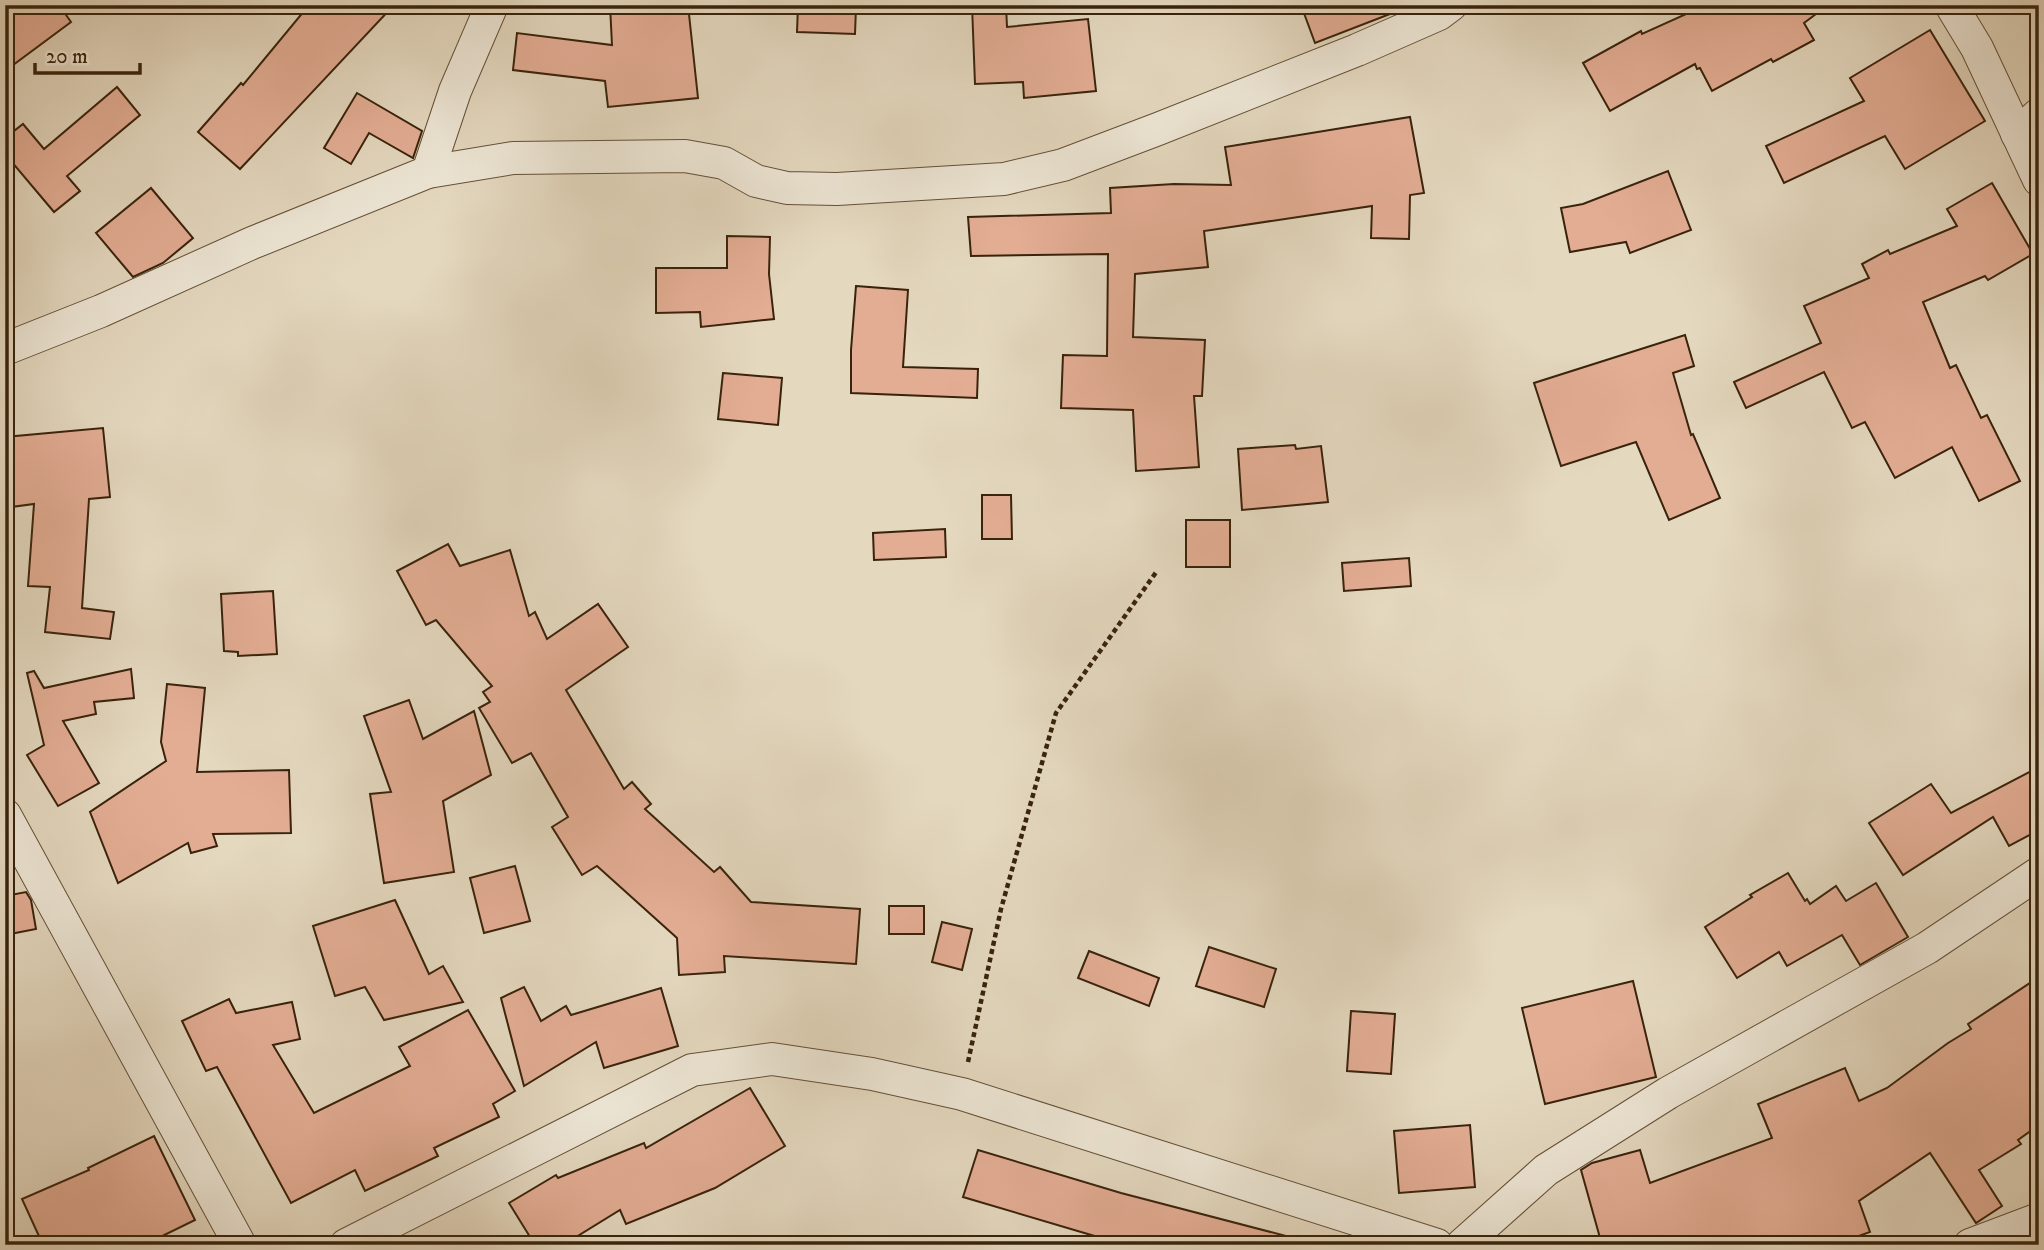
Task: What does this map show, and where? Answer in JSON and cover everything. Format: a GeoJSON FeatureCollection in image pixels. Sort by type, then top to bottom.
{"type":"FeatureCollection","features":[{"type":"Feature","properties":{"kind":"street"},"geometry":{"type":"LineString","coordinates":[[428,172],[456,91],[492,5]]}},
{"type":"Feature","properties":{"kind":"street"},"geometry":{"type":"LineString","coordinates":[[5,349],[102,311],[253,243],[428,172],[513,158],[685,156],[724,163],[756,181],[787,188],[837,189],[1004,179],[1063,165],[1158,129],[1357,50],[1439,14],[1451,5]]}},
{"type":"Feature","properties":{"kind":"street"},"geometry":{"type":"LineString","coordinates":[[1951,5],[2028,124],[2039,180]]}},
{"type":"Feature","properties":{"kind":"street"},"geometry":{"type":"LineString","coordinates":[[5,815],[240,1245]]}},
{"type":"Feature","properties":{"kind":"street"},"geometry":{"type":"LineString","coordinates":[[1462,1245],[1546,1170],[1668,1093],[1927,948],[2039,873]]}},
{"type":"Feature","properties":{"kind":"street"},"geometry":{"type":"LineString","coordinates":[[346,1245],[692,1070],[772,1059],[872,1074],[962,1094],[1437,1245]]}},
{"type":"Feature","properties":{"kind":"street"},"geometry":{"type":"LineString","coordinates":[[1970,1245],[2039,1219]]}},
{"type":"Feature","properties":{"kind":"path"},"geometry":{"type":"LineString","coordinates":[[962,1094],[1001,909],[1056,713],[1157,571]]}},
{"type":"Feature","properties":{"kind":"building"},"geometry":{"type":"Polygon","coordinates":[[[5,5],[59,5],[71,22],[5,71],[5,5]]]}},
{"type":"Feature","properties":{"kind":"building"},"geometry":{"type":"Polygon","coordinates":[[[309,5],[394,5],[240,169],[198,132],[241,83],[243,85],[309,5]]]}},
{"type":"Feature","properties":{"kind":"building"},"geometry":{"type":"Polygon","coordinates":[[[610,5],[688,5],[698,98],[608,107],[605,81],[513,70],[517,33],[612,45],[610,5]]]}},
{"type":"Feature","properties":{"kind":"building"},"geometry":{"type":"Polygon","coordinates":[[[798,5],[856,7],[855,34],[797,32],[798,5]]]}},
{"type":"Feature","properties":{"kind":"building"},"geometry":{"type":"Polygon","coordinates":[[[972,5],[1006,5],[1007,27],[1088,19],[1096,91],[1024,98],[1023,82],[975,84],[972,5]]]}},
{"type":"Feature","properties":{"kind":"building"},"geometry":{"type":"Polygon","coordinates":[[[1301,5],[1408,5],[1408,7],[1315,43],[1301,5]]]}},
{"type":"Feature","properties":{"kind":"building"},"geometry":{"type":"Polygon","coordinates":[[[1706,5],[1828,5],[1804,23],[1814,40],[1773,62],[1771,59],[1712,91],[1695,64],[1610,111],[1583,63],[1641,31],[1642,34],[1706,5]]]}},
{"type":"Feature","properties":{"kind":"building"},"geometry":{"type":"Polygon","coordinates":[[[1930,30],[1985,121],[1905,169],[1885,136],[1784,183],[1766,146],[1864,101],[1850,78],[1930,30]]]}},
{"type":"Feature","properties":{"kind":"building"},"geometry":{"type":"Polygon","coordinates":[[[117,87],[140,115],[67,176],[80,191],[54,212],[5,154],[5,138],[23,124],[44,149],[117,87]]]}},
{"type":"Feature","properties":{"kind":"building"},"geometry":{"type":"Polygon","coordinates":[[[357,93],[422,131],[413,158],[369,133],[351,164],[324,148],[357,93]]]}},
{"type":"Feature","properties":{"kind":"building"},"geometry":{"type":"Polygon","coordinates":[[[1410,117],[1424,193],[1410,195],[1409,239],[1371,238],[1372,206],[1204,231],[1208,267],[1135,274],[1133,337],[1205,340],[1202,396],[1194,396],[1199,467],[1136,471],[1133,410],[1061,408],[1063,355],[1107,356],[1108,254],[971,256],[968,217],[1111,213],[1110,188],[1174,184],[1231,185],[1225,147],[1410,117]]]}},
{"type":"Feature","properties":{"kind":"building"},"geometry":{"type":"Polygon","coordinates":[[[1668,171],[1691,230],[1630,253],[1626,242],[1570,252],[1561,208],[1583,204],[1668,171]]]}},
{"type":"Feature","properties":{"kind":"building"},"geometry":{"type":"Polygon","coordinates":[[[1992,183],[2033,254],[1988,280],[1985,276],[1923,302],[1950,368],[1956,365],[1981,418],[1987,415],[2020,481],[1979,501],[1952,447],[1895,478],[1865,422],[1852,428],[1824,372],[1746,408],[1734,382],[1821,343],[1804,306],[1869,278],[1862,264],[1888,250],[1890,254],[1957,226],[1947,209],[1992,183]]]}},
{"type":"Feature","properties":{"kind":"building"},"geometry":{"type":"Polygon","coordinates":[[[151,188],[193,238],[163,263],[133,277],[96,233],[151,188]]]}},
{"type":"Feature","properties":{"kind":"building"},"geometry":{"type":"Polygon","coordinates":[[[727,236],[770,237],[769,274],[774,319],[701,327],[700,312],[656,313],[656,268],[727,268],[727,236]]]}},
{"type":"Feature","properties":{"kind":"building"},"geometry":{"type":"Polygon","coordinates":[[[856,286],[908,290],[903,367],[978,369],[977,398],[851,393],[856,286]]]}},
{"type":"Feature","properties":{"kind":"building"},"geometry":{"type":"Polygon","coordinates":[[[1685,335],[1694,366],[1673,373],[1691,435],[1693,434],[1720,498],[1669,520],[1636,442],[1561,466],[1534,383],[1685,335]]]}},
{"type":"Feature","properties":{"kind":"building"},"geometry":{"type":"Polygon","coordinates":[[[723,373],[782,378],[778,425],[718,419],[723,373]]]}},
{"type":"Feature","properties":{"kind":"building"},"geometry":{"type":"Polygon","coordinates":[[[103,428],[110,497],[89,499],[82,608],[114,612],[110,639],[45,632],[50,587],[28,586],[34,504],[11,507],[5,437],[103,428]]]}},
{"type":"Feature","properties":{"kind":"building"},"geometry":{"type":"Polygon","coordinates":[[[1295,445],[1296,449],[1321,446],[1328,502],[1242,510],[1238,449],[1295,445]]]}},
{"type":"Feature","properties":{"kind":"building"},"geometry":{"type":"Polygon","coordinates":[[[982,495],[1011,495],[1012,539],[982,539],[982,495]]]}},
{"type":"Feature","properties":{"kind":"building"},"geometry":{"type":"Polygon","coordinates":[[[1186,520],[1230,520],[1230,567],[1186,567],[1186,520]]]}},
{"type":"Feature","properties":{"kind":"building"},"geometry":{"type":"Polygon","coordinates":[[[945,529],[946,557],[874,560],[873,533],[945,529]]]}},
{"type":"Feature","properties":{"kind":"building"},"geometry":{"type":"Polygon","coordinates":[[[448,544],[460,566],[510,550],[529,616],[535,612],[547,639],[598,604],[628,647],[566,690],[624,789],[632,782],[651,804],[645,809],[714,872],[720,867],[751,902],[860,909],[856,964],[724,956],[725,972],[679,975],[677,938],[597,866],[582,875],[552,827],[568,817],[531,753],[512,763],[479,708],[490,702],[483,692],[492,686],[436,620],[426,625],[397,571],[448,544]]]}},
{"type":"Feature","properties":{"kind":"building"},"geometry":{"type":"Polygon","coordinates":[[[1409,558],[1411,586],[1344,591],[1342,563],[1409,558]]]}},
{"type":"Feature","properties":{"kind":"building"},"geometry":{"type":"Polygon","coordinates":[[[273,591],[277,654],[238,656],[238,652],[224,651],[221,594],[273,591]]]}},
{"type":"Feature","properties":{"kind":"building"},"geometry":{"type":"Polygon","coordinates":[[[131,669],[134,698],[94,702],[96,714],[63,721],[99,783],[58,806],[27,755],[44,745],[27,673],[34,671],[44,688],[131,669]]]}},
{"type":"Feature","properties":{"kind":"building"},"geometry":{"type":"Polygon","coordinates":[[[167,684],[205,688],[197,772],[289,770],[291,833],[213,834],[217,846],[191,853],[188,843],[118,883],[90,812],[166,761],[161,742],[167,684]]]}},
{"type":"Feature","properties":{"kind":"building"},"geometry":{"type":"Polygon","coordinates":[[[409,700],[423,739],[474,711],[491,775],[443,801],[454,872],[384,883],[370,794],[391,792],[364,716],[409,700]]]}},
{"type":"Feature","properties":{"kind":"building"},"geometry":{"type":"Polygon","coordinates":[[[2039,767],[2039,830],[2009,846],[1993,817],[1903,875],[1869,823],[1931,784],[1951,813],[2039,767]]]}},
{"type":"Feature","properties":{"kind":"building"},"geometry":{"type":"Polygon","coordinates":[[[515,866],[530,921],[484,933],[470,878],[515,866]]]}},
{"type":"Feature","properties":{"kind":"building"},"geometry":{"type":"Polygon","coordinates":[[[1788,873],[1805,901],[1807,899],[1810,904],[1836,886],[1846,901],[1876,883],[1908,937],[1860,965],[1842,935],[1787,966],[1779,952],[1737,978],[1705,927],[1752,897],[1750,895],[1788,873]]]}},
{"type":"Feature","properties":{"kind":"building"},"geometry":{"type":"Polygon","coordinates":[[[26,892],[31,900],[36,929],[5,935],[5,896],[26,892]]]}},
{"type":"Feature","properties":{"kind":"building"},"geometry":{"type":"Polygon","coordinates":[[[395,900],[429,974],[443,966],[463,1002],[384,1020],[365,987],[335,996],[313,926],[395,900]]]}},
{"type":"Feature","properties":{"kind":"building"},"geometry":{"type":"Polygon","coordinates":[[[889,906],[924,906],[924,934],[889,934],[889,906]]]}},
{"type":"Feature","properties":{"kind":"building"},"geometry":{"type":"Polygon","coordinates":[[[942,922],[972,929],[962,970],[932,962],[942,922]]]}},
{"type":"Feature","properties":{"kind":"building"},"geometry":{"type":"Polygon","coordinates":[[[1209,947],[1276,969],[1264,1007],[1196,986],[1209,947]]]}},
{"type":"Feature","properties":{"kind":"building"},"geometry":{"type":"Polygon","coordinates":[[[1089,951],[1159,978],[1149,1006],[1078,978],[1089,951]]]}},
{"type":"Feature","properties":{"kind":"building"},"geometry":{"type":"Polygon","coordinates":[[[2039,977],[2039,1125],[2018,1140],[2021,1144],[1979,1170],[2002,1206],[1976,1223],[1930,1153],[1859,1201],[1870,1232],[1834,1245],[1602,1245],[1581,1170],[1592,1163],[1640,1150],[1650,1183],[1772,1138],[1758,1104],[1845,1068],[1859,1101],[1887,1088],[1971,1029],[1968,1024],[2039,977]]]}},
{"type":"Feature","properties":{"kind":"building"},"geometry":{"type":"Polygon","coordinates":[[[1633,981],[1656,1077],[1545,1104],[1522,1008],[1633,981]]]}},
{"type":"Feature","properties":{"kind":"building"},"geometry":{"type":"Polygon","coordinates":[[[524,987],[541,1021],[566,1006],[571,1015],[661,988],[678,1046],[604,1068],[596,1042],[524,1086],[501,998],[524,987]]]}},
{"type":"Feature","properties":{"kind":"building"},"geometry":{"type":"Polygon","coordinates":[[[229,999],[236,1013],[292,1002],[300,1039],[273,1045],[314,1113],[410,1066],[399,1047],[468,1010],[515,1091],[493,1104],[499,1117],[434,1148],[438,1156],[365,1191],[355,1170],[291,1203],[217,1067],[206,1071],[182,1021],[229,999]]]}},
{"type":"Feature","properties":{"kind":"building"},"geometry":{"type":"Polygon","coordinates":[[[1351,1011],[1395,1014],[1391,1074],[1347,1071],[1351,1011]]]}},
{"type":"Feature","properties":{"kind":"building"},"geometry":{"type":"Polygon","coordinates":[[[750,1088],[785,1146],[715,1188],[626,1224],[620,1210],[563,1245],[535,1245],[509,1203],[556,1175],[558,1178],[644,1143],[646,1148],[750,1088]]]}},
{"type":"Feature","properties":{"kind":"building"},"geometry":{"type":"Polygon","coordinates":[[[1470,1125],[1475,1187],[1399,1193],[1394,1131],[1470,1125]]]}},
{"type":"Feature","properties":{"kind":"building"},"geometry":{"type":"Polygon","coordinates":[[[154,1136],[195,1220],[144,1245],[43,1245],[22,1199],[89,1170],[88,1168],[154,1136]]]}},
{"type":"Feature","properties":{"kind":"building"},"geometry":{"type":"Polygon","coordinates":[[[978,1150],[1121,1193],[1286,1236],[1285,1245],[1106,1245],[1108,1240],[963,1197],[978,1150]]]}}]}
